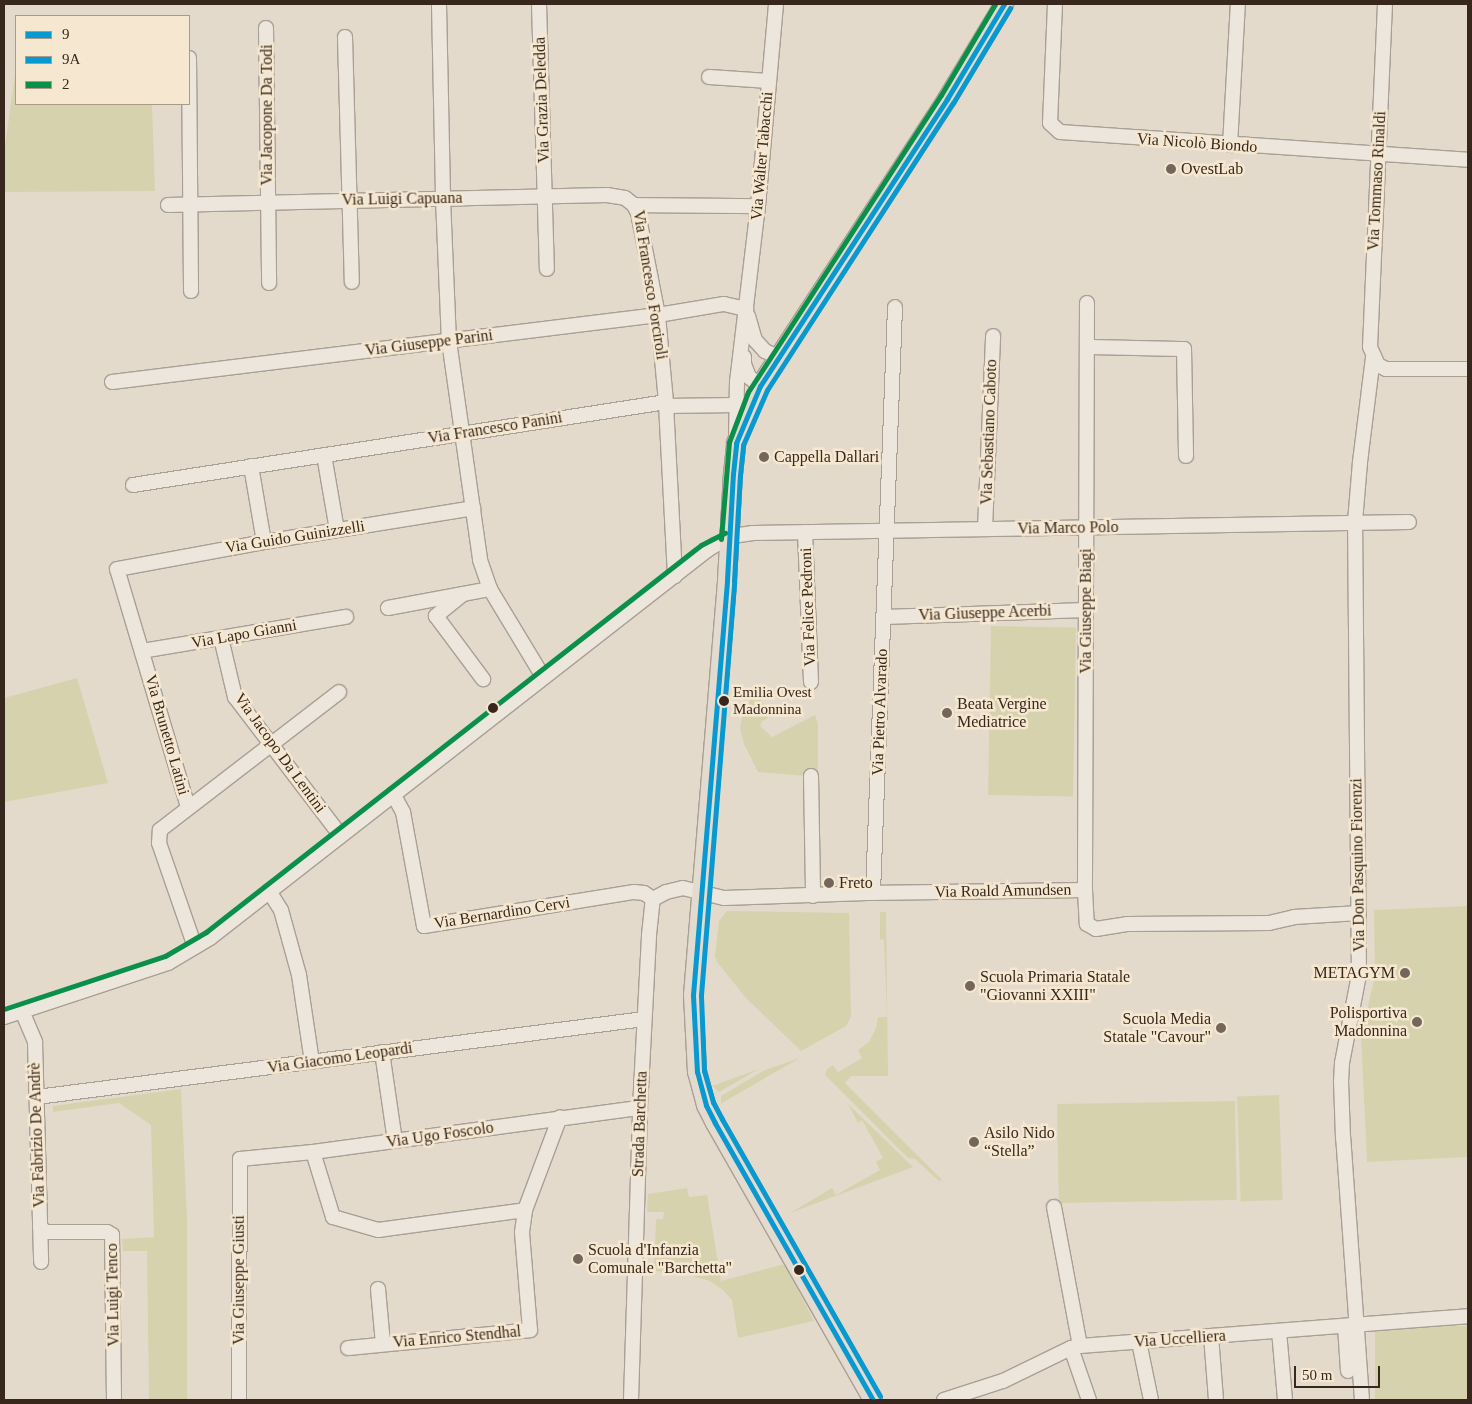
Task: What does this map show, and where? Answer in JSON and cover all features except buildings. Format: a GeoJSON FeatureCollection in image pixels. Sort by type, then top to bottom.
{"type":"FeatureCollection","features":[{"type":"Feature","properties":{"kind":"main road"},"geometry":{"type":"LineString","coordinates":[[873,1400],[715,1123],[706,1105],[697,1072],[693,995],[727,580],[728,540],[736,443],[760,386],[964,73],[1004,4]]}},
{"type":"Feature","properties":{"kind":"street"},"geometry":{"type":"LineString","coordinates":[[439,4],[443,199],[449,341],[480,560],[490,590],[542,677]]}},
{"type":"Feature","properties":{"kind":"street","name":"Via Grazia Deledda"},"geometry":{"type":"LineString","coordinates":[[539,4],[547,269]]}},
{"type":"Feature","properties":{"kind":"street","name":"Via Walter Tabacchi"},"geometry":{"type":"LineString","coordinates":[[736,443],[736,405],[758,206],[776,4]]}},
{"type":"Feature","properties":{"kind":"street","name":"Via Nicolò Biondo"},"geometry":{"type":"LineString","coordinates":[[1054,4],[1050,124],[1054,129],[1066,134],[1468,160]]}},
{"type":"Feature","properties":{"kind":"street"},"geometry":{"type":"LineString","coordinates":[[1230,145],[1238,4]]}},
{"type":"Feature","properties":{"kind":"street","name":"Via Tommaso Rinaldi"},"geometry":{"type":"LineString","coordinates":[[1355,522],[1360,462],[1373,357],[1370,334],[1385,4]]}},
{"type":"Feature","properties":{"kind":"street","name":"Via Jacopone Da Todi"},"geometry":{"type":"LineString","coordinates":[[266,28],[269,283]]}},
{"type":"Feature","properties":{"kind":"street"},"geometry":{"type":"LineString","coordinates":[[345,37],[352,282]]}},
{"type":"Feature","properties":{"kind":"street"},"geometry":{"type":"LineString","coordinates":[[709,77],[769,81]]}},
{"type":"Feature","properties":{"kind":"street"},"geometry":{"type":"LineString","coordinates":[[189,105],[191,291]]}},
{"type":"Feature","properties":{"kind":"street","name":"Via Luigi Capuana"},"geometry":{"type":"LineString","coordinates":[[168,205],[607,195],[625,198],[634,205]]}},
{"type":"Feature","properties":{"kind":"street","name":"Via Francesco Forciroli"},"geometry":{"type":"LineString","coordinates":[[675,576],[666,404],[658,315],[634,205],[758,206]]}},
{"type":"Feature","properties":{"kind":"street","name":"Via Giuseppe Biagi"},"geometry":{"type":"LineString","coordinates":[[1085,890],[1087,303]]}},
{"type":"Feature","properties":{"kind":"street","name":"Via Giuseppe Parini"},"geometry":{"type":"LineString","coordinates":[[112,382],[658,315],[724,304],[746,309]]}},
{"type":"Feature","properties":{"kind":"street","name":"Via Pietro Alvarado"},"geometry":{"type":"LineString","coordinates":[[873,893],[894,307]]}},
{"type":"Feature","properties":{"kind":"street","name":"Via Walter Tabacchi"},"geometry":{"type":"LineString","coordinates":[[746,309],[754,340],[765,351],[778,357]]}},
{"type":"Feature","properties":{"kind":"street","name":"Via Walter Tabacchi"},"geometry":{"type":"LineString","coordinates":[[746,309],[744,364],[749,376],[760,386]]}},
{"type":"Feature","properties":{"kind":"street","name":"Via Sebastiano Caboto"},"geometry":{"type":"LineString","coordinates":[[985,529],[993,336]]}},
{"type":"Feature","properties":{"kind":"street"},"geometry":{"type":"LineString","coordinates":[[1087,346],[1184,349],[1186,456]]}},
{"type":"Feature","properties":{"kind":"street"},"geometry":{"type":"LineString","coordinates":[[1373,357],[1378,365],[1386,369],[1468,369]]}},
{"type":"Feature","properties":{"kind":"street","name":"Via Francesco Panini"},"geometry":{"type":"LineString","coordinates":[[132,485],[324,454],[666,404],[736,405]]}},
{"type":"Feature","properties":{"kind":"street"},"geometry":{"type":"LineString","coordinates":[[324,454],[337,530]]}},
{"type":"Feature","properties":{"kind":"street"},"geometry":{"type":"LineString","coordinates":[[251,466],[264,542]]}},
{"type":"Feature","properties":{"kind":"street","name":"Via Guido Guinizzelli"},"geometry":{"type":"LineString","coordinates":[[117,569],[264,542],[473,508]]}},
{"type":"Feature","properties":{"kind":"street","name":"Via Don Pasquino Fiorenzi"},"geometry":{"type":"LineString","coordinates":[[1351,1326],[1341,1082],[1342,1063],[1359,975],[1355,522]]}},
{"type":"Feature","properties":{"kind":"street","name":"Via Marco Polo"},"geometry":{"type":"LineString","coordinates":[[4,1017],[168,963],[210,938],[542,677],[715,545],[728,540],[753,533],[1409,522]]}},
{"type":"Feature","properties":{"kind":"street","name":"Via Felice Pedroni"},"geometry":{"type":"LineString","coordinates":[[805,532],[811,682]]}},
{"type":"Feature","properties":{"kind":"street","name":"Via Brunetto Latini"},"geometry":{"type":"LineString","coordinates":[[117,569],[188,807],[160,830],[159,843],[195,947]]}},
{"type":"Feature","properties":{"kind":"street"},"geometry":{"type":"LineString","coordinates":[[388,608],[490,590]]}},
{"type":"Feature","properties":{"kind":"street"},"geometry":{"type":"LineString","coordinates":[[464,594],[436,616],[483,679]]}},
{"type":"Feature","properties":{"kind":"street","name":"Via Giuseppe Acerbi"},"geometry":{"type":"LineString","coordinates":[[884,617],[1086,610]]}},
{"type":"Feature","properties":{"kind":"street","name":"Via Lapo Gianni"},"geometry":{"type":"LineString","coordinates":[[142,651],[346,617]]}},
{"type":"Feature","properties":{"kind":"street","name":"Via Jacopo Da Lentini"},"geometry":{"type":"LineString","coordinates":[[222,638],[235,697],[340,836]]}},
{"type":"Feature","properties":{"kind":"street"},"geometry":{"type":"LineString","coordinates":[[188,807],[339,692]]}},
{"type":"Feature","properties":{"kind":"street"},"geometry":{"type":"LineString","coordinates":[[811,776],[813,896]]}},
{"type":"Feature","properties":{"kind":"street","name":"Via Bernardino Cervi"},"geometry":{"type":"LineString","coordinates":[[393,794],[403,812],[424,926],[634,892],[644,893],[653,899]]}},
{"type":"Feature","properties":{"kind":"street"},"geometry":{"type":"LineString","coordinates":[[653,899],[666,892],[683,888],[702,893]]}},
{"type":"Feature","properties":{"kind":"street","name":"Via Roald Amundsen"},"geometry":{"type":"LineString","coordinates":[[702,893],[724,898],[873,893],[1085,890],[1086,919],[1089,926],[1096,929],[1127,924],[1270,922],[1294,917],[1359,913]]}},
{"type":"Feature","properties":{"kind":"street"},"geometry":{"type":"LineString","coordinates":[[270,891],[281,910],[299,975],[312,1062]]}},
{"type":"Feature","properties":{"kind":"street","name":"Strada Barchetta"},"geometry":{"type":"LineString","coordinates":[[631,1400],[640,1108],[644,1019],[653,899]]}},
{"type":"Feature","properties":{"kind":"street","name":"Via Fabrizio De Andrè"},"geometry":{"type":"LineString","coordinates":[[22,1011],[35,1042],[41,1262]]}},
{"type":"Feature","properties":{"kind":"street","name":"Via Giacomo Leopardi"},"geometry":{"type":"LineString","coordinates":[[37,1097],[644,1019]]}},
{"type":"Feature","properties":{"kind":"street"},"geometry":{"type":"LineString","coordinates":[[382,1052],[395,1141]]}},
{"type":"Feature","properties":{"kind":"street","name":"Via Ugo Foscolo"},"geometry":{"type":"LineString","coordinates":[[240,1159],[312,1152],[560,1117],[640,1108]]}},
{"type":"Feature","properties":{"kind":"street"},"geometry":{"type":"LineString","coordinates":[[312,1152],[333,1216],[378,1230],[525,1210],[560,1117]]}},
{"type":"Feature","properties":{"kind":"street","name":"Via Giuseppe Giusti"},"geometry":{"type":"LineString","coordinates":[[239,1400],[240,1159]]}},
{"type":"Feature","properties":{"kind":"street"},"geometry":{"type":"LineString","coordinates":[[1054,1207],[1076,1347],[1089,1400]]}},
{"type":"Feature","properties":{"kind":"street","name":"Via Enrico Stendhal"},"geometry":{"type":"LineString","coordinates":[[348,1348],[530,1330],[522,1232],[525,1210]]}},
{"type":"Feature","properties":{"kind":"street","name":"Via Luigi Tenco"},"geometry":{"type":"LineString","coordinates":[[40,1227],[46,1232],[107,1232],[112,1235],[114,1400]]}},
{"type":"Feature","properties":{"kind":"street","name":"Via Enrico Stendhal"},"geometry":{"type":"LineString","coordinates":[[378,1289],[383,1344]]}},
{"type":"Feature","properties":{"kind":"street","name":"Via Uccelliera"},"geometry":{"type":"LineString","coordinates":[[944,1400],[1003,1381],[1076,1347],[1468,1316]]}},
{"type":"Feature","properties":{"kind":"street"},"geometry":{"type":"LineString","coordinates":[[1348,1371],[1351,1326]]}},
{"type":"Feature","properties":{"kind":"street"},"geometry":{"type":"LineString","coordinates":[[1351,1326],[1362,1400]]}},
{"type":"Feature","properties":{"kind":"street"},"geometry":{"type":"LineString","coordinates":[[1279,1331],[1285,1400]]}},
{"type":"Feature","properties":{"kind":"street"},"geometry":{"type":"LineString","coordinates":[[1211,1336],[1216,1400]]}},
{"type":"Feature","properties":{"kind":"street"},"geometry":{"type":"LineString","coordinates":[[1139,1342],[1151,1400]]}},
{"type":"Feature","properties":{"kind":"shaded area"},"geometry":{"type":"Polygon","coordinates":[[[15,75],[15,105],[152,105],[155,191],[4,192],[4,152],[15,75]]]}},
{"type":"Feature","properties":{"kind":"shaded area"},"geometry":{"type":"Polygon","coordinates":[[[991,626],[1076,627],[1073,796],[988,795],[991,626]]]}},
{"type":"Feature","properties":{"kind":"shaded area"},"geometry":{"type":"Polygon","coordinates":[[[77,678],[108,783],[4,802],[4,698],[77,678]]]}},
{"type":"Feature","properties":{"kind":"shaded area"},"geometry":{"type":"Polygon","coordinates":[[[756,691],[768,712],[768,718],[762,721],[760,726],[772,737],[815,715],[818,725],[818,777],[758,772],[744,744],[740,728],[743,712],[756,691]]]}},
{"type":"Feature","properties":{"kind":"shaded area","name":"Polisportiva Madonnina"},"geometry":{"type":"Polygon","coordinates":[[[1468,906],[1468,1157],[1367,1162],[1361,1036],[1375,976],[1374,910],[1468,906]]]}},
{"type":"Feature","properties":{"kind":"shaded area"},"geometry":{"type":"Polygon","coordinates":[[[727,911],[849,913],[851,1017],[846,1026],[801,1051],[746,998],[717,962],[715,956],[719,921],[727,911]]]}},
{"type":"Feature","properties":{"kind":"shaded area"},"geometry":{"type":"Polygon","coordinates":[[[880,912],[886,912],[888,1076],[851,1076],[845,1083],[942,1180],[939,1181],[915,1159],[908,1158],[825,1075],[827,1069],[833,1065],[838,1072],[862,1058],[858,1050],[869,1042],[876,1028],[878,1017],[887,1017],[884,940],[880,939],[880,912]]]}},
{"type":"Feature","properties":{"kind":"shaded area"},"geometry":{"type":"Polygon","coordinates":[[[800,1058],[721,1104],[721,1096],[765,1070],[800,1058]]]}},
{"type":"Feature","properties":{"kind":"shaded area"},"geometry":{"type":"Polygon","coordinates":[[[759,1069],[719,1092],[712,1086],[759,1069]]]}},
{"type":"Feature","properties":{"kind":"shaded area"},"geometry":{"type":"Polygon","coordinates":[[[181,1089],[187,1218],[187,1400],[149,1400],[147,1251],[123,1251],[122,1239],[154,1237],[151,1125],[119,1103],[53,1112],[53,1106],[181,1089]]]}},
{"type":"Feature","properties":{"kind":"shaded area"},"geometry":{"type":"Polygon","coordinates":[[[1279,1095],[1283,1200],[1241,1201],[1237,1096],[1279,1095]]]}},
{"type":"Feature","properties":{"kind":"shaded area"},"geometry":{"type":"Polygon","coordinates":[[[1235,1101],[1237,1200],[1059,1203],[1057,1104],[1235,1101]]]}},
{"type":"Feature","properties":{"kind":"shaded area"},"geometry":{"type":"Polygon","coordinates":[[[848,1104],[913,1167],[790,1213],[832,1188],[836,1195],[880,1170],[876,1162],[883,1158],[862,1120],[858,1123],[848,1104]]]}},
{"type":"Feature","properties":{"kind":"shaded area"},"geometry":{"type":"Polygon","coordinates":[[[687,1188],[689,1197],[707,1195],[721,1281],[785,1264],[814,1321],[738,1338],[732,1300],[723,1290],[710,1281],[682,1273],[654,1271],[656,1219],[663,1219],[664,1212],[647,1212],[648,1194],[687,1188]]]}},
{"type":"Feature","properties":{"kind":"shaded area"},"geometry":{"type":"Polygon","coordinates":[[[1375,1326],[1468,1326],[1468,1400],[1375,1400],[1375,1326]]]}},
{"type":"Feature","properties":{"kind":"transit line","name":"2"},"geometry":{"type":"LineString","coordinates":[[721,539],[729,442],[748,392],[941,95],[995,4]]}},
{"type":"Feature","properties":{"kind":"transit line","name":"9"},"geometry":{"type":"LineString","coordinates":[[873,1400],[715,1123],[706,1105],[697,1072],[693,995],[727,580],[733,474],[736,443],[760,386],[947,99],[1004,4]]}},
{"type":"Feature","properties":{"kind":"transit line","name":"9A"},"geometry":{"type":"LineString","coordinates":[[880,1396],[722,1119],[713,1102],[704,1071],[701,995],[734,581],[740,475],[743,445],[767,390],[953,103],[1010,8]]}},
{"type":"Feature","properties":{"kind":"transit line","name":"2"},"geometry":{"type":"LineString","coordinates":[[4,1009],[165,956],[206,932],[701,545],[725,533]]}},
{"type":"Feature","properties":{"kind":"place","name":"OvestLab"},"geometry":{"type":"Point","coordinates":[1171,169]}},
{"type":"Feature","properties":{"kind":"place","name":"Cappella Dallari"},"geometry":{"type":"Point","coordinates":[764,457]}},
{"type":"Feature","properties":{"kind":"place","name":"Emilia Ovest Madonnina"},"geometry":{"type":"Point","coordinates":[724,701]}},
{"type":"Feature","properties":{"kind":"place","name":"Beata Vergine Mediatrice"},"geometry":{"type":"Point","coordinates":[947,713]}},
{"type":"Feature","properties":{"kind":"place","name":"Freto"},"geometry":{"type":"Point","coordinates":[829,883]}},
{"type":"Feature","properties":{"kind":"place","name":"METAGYM"},"geometry":{"type":"Point","coordinates":[1405,973]}},
{"type":"Feature","properties":{"kind":"place","name":"Scuola Primaria Statale \"Giovanni XXIII\""},"geometry":{"type":"Point","coordinates":[970,986]}},
{"type":"Feature","properties":{"kind":"place","name":"Polisportiva Madonnina"},"geometry":{"type":"Point","coordinates":[1417,1022]}},
{"type":"Feature","properties":{"kind":"place","name":"Scuola Media Statale \"Cavour\""},"geometry":{"type":"Point","coordinates":[1221,1028]}},
{"type":"Feature","properties":{"kind":"place","name":"Asilo Nido “Stella”"},"geometry":{"type":"Point","coordinates":[974,1142]}},
{"type":"Feature","properties":{"kind":"place","name":"Scuola d'Infanzia Comunale \"Barchetta\""},"geometry":{"type":"Point","coordinates":[578,1259]}}]}
